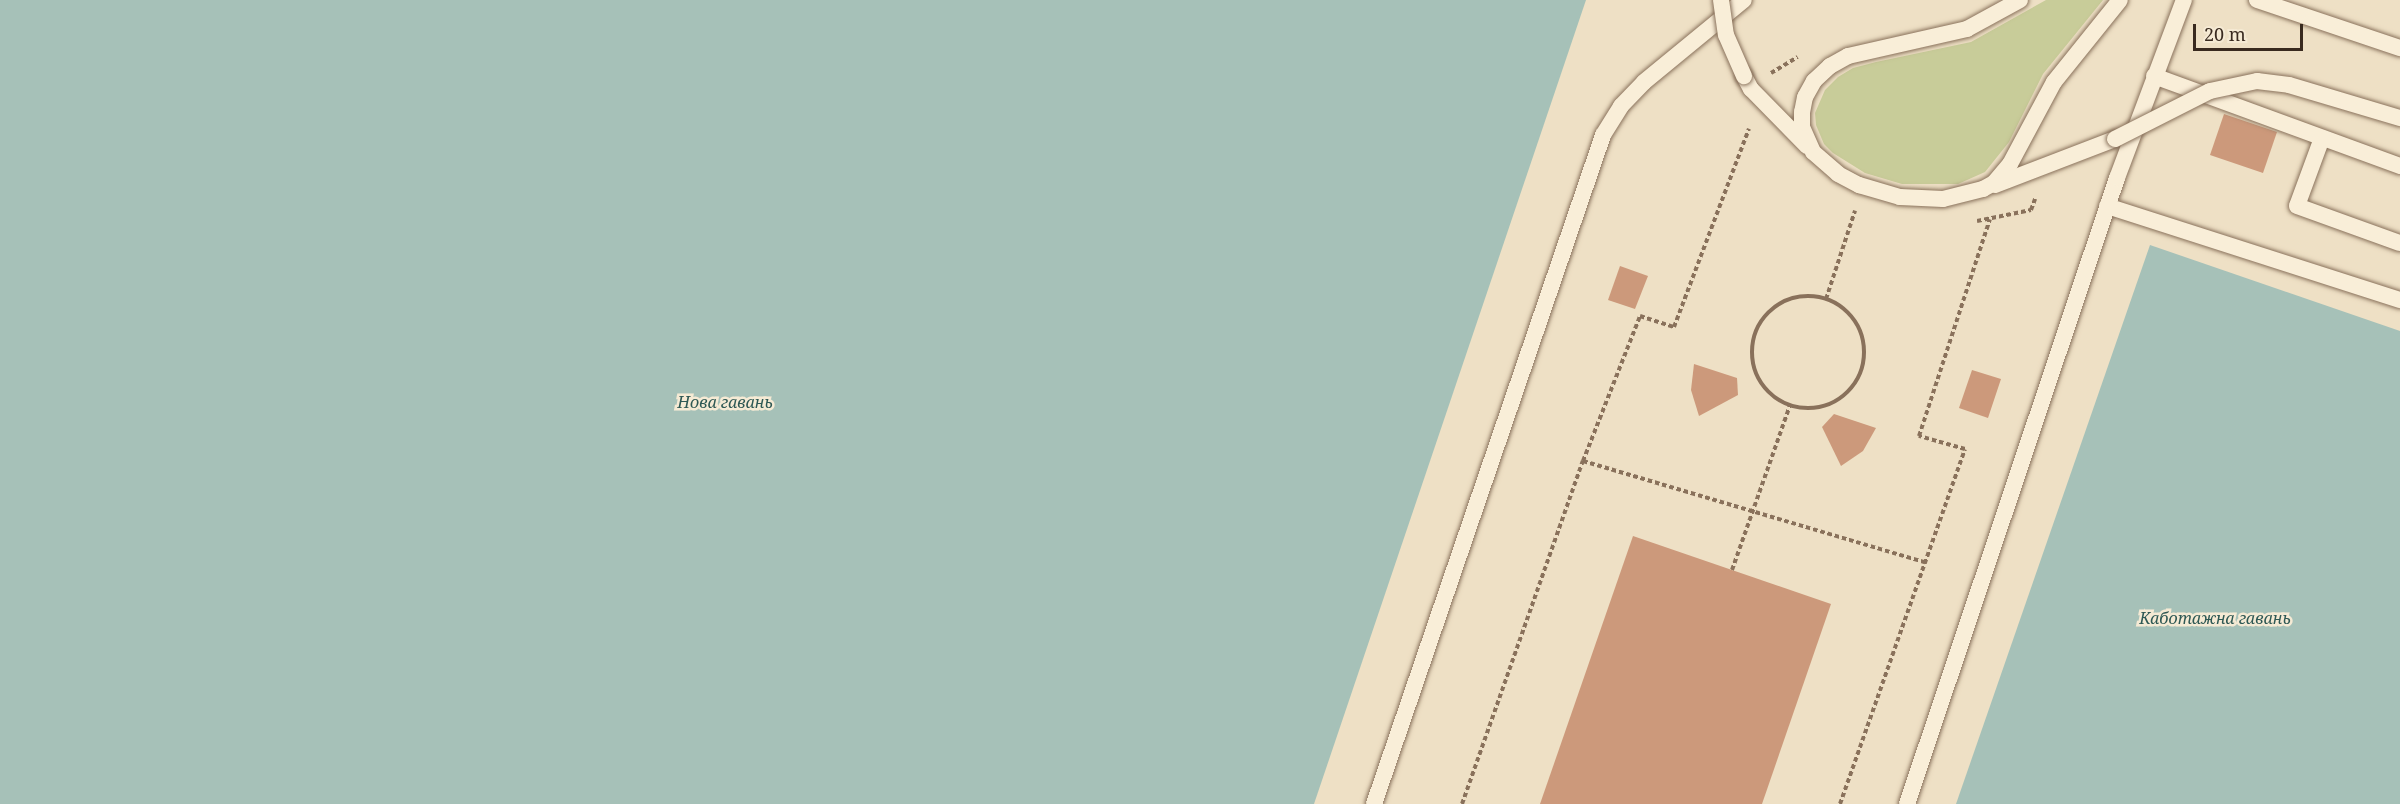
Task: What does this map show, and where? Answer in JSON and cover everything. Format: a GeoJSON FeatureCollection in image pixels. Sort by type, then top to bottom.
{"type":"FeatureCollection","features":[{"type":"Feature","properties":{"kind":"lane"},"geometry":{"type":"LineString","coordinates":[[1721,0],[1726,35],[1747,83],[1813,152],[1838,174],[1859,185],[1900,196],[1943,199],[1983,189],[2115,139],[2210,91],[2257,81],[2298,87],[2400,118]]}},
{"type":"Feature","properties":{"kind":"lane"},"geometry":{"type":"LineString","coordinates":[[1374,804],[1603,135],[1621,106],[1644,82],[1744,0]]}},
{"type":"Feature","properties":{"kind":"lane"},"geometry":{"type":"LineString","coordinates":[[1813,152],[1802,127],[1802,112],[1805,97],[1814,81],[1830,66],[1848,56],[1967,29],[2020,0]]}},
{"type":"Feature","properties":{"kind":"lane"},"geometry":{"type":"LineString","coordinates":[[1983,189],[1994,183],[2010,164],[2054,82],[2120,0]]}},
{"type":"Feature","properties":{"kind":"lane"},"geometry":{"type":"LineString","coordinates":[[2257,0],[2400,48]]}},
{"type":"Feature","properties":{"kind":"lane"},"geometry":{"type":"LineString","coordinates":[[1907,804],[2107,206],[2179,1]]}},
{"type":"Feature","properties":{"kind":"lane"},"geometry":{"type":"LineString","coordinates":[[2154,76],[2400,166]]}},
{"type":"Feature","properties":{"kind":"lane"},"geometry":{"type":"LineString","coordinates":[[2322,138],[2297,206],[2400,243]]}},
{"type":"Feature","properties":{"kind":"lane"},"geometry":{"type":"LineString","coordinates":[[2107,206],[2400,300]]}},
{"type":"Feature","properties":{"kind":"path"},"geometry":{"type":"LineString","coordinates":[[1747,83],[1765,76],[1803,54]]}},
{"type":"Feature","properties":{"kind":"path"},"geometry":{"type":"LineString","coordinates":[[1743,122],[1755,135]]}},
{"type":"Feature","properties":{"kind":"path"},"geometry":{"type":"LineString","coordinates":[[1462,804],[1583,461],[1640,316],[1674,327],[1749,129]]}},
{"type":"Feature","properties":{"kind":"path"},"geometry":{"type":"LineString","coordinates":[[1970,222],[2031,210],[2048,165]]}},
{"type":"Feature","properties":{"kind":"path"},"geometry":{"type":"LineString","coordinates":[[1826,299],[1857,205]]}},
{"type":"Feature","properties":{"kind":"path"},"geometry":{"type":"LineString","coordinates":[[1840,804],[1965,448],[1919,436],[1990,219]]}},
{"type":"Feature","properties":{"kind":"path"},"geometry":{"type":"LineString","coordinates":[[1808,296],[1826,299],[1844,309],[1858,327],[1864,348],[1861,369],[1851,389],[1833,402],[1812,408],[1790,405],[1775,398],[1763,385],[1755,369],[1752,352],[1755,335],[1769,313],[1791,299],[1808,296]]}},
{"type":"Feature","properties":{"kind":"path"},"geometry":{"type":"LineString","coordinates":[[1732,570],[1790,405]]}},
{"type":"Feature","properties":{"kind":"path"},"geometry":{"type":"LineString","coordinates":[[1583,461],[1925,562]]}},
{"type":"Feature","properties":{"kind":"green space"},"geometry":{"type":"Polygon","coordinates":[[[2046,0],[2103,0],[2043,74],[2009,142],[1985,172],[1958,184],[1902,184],[1865,173],[1833,153],[1824,144],[1816,125],[1815,113],[1825,90],[1838,77],[1853,68],[1971,42],[2046,0]]]}},
{"type":"Feature","properties":{"kind":"water","name":"Нова гавань"},"geometry":{"type":"Polygon","coordinates":[[[0,0],[1586,0],[1314,804],[0,804],[0,0]]]}},
{"type":"Feature","properties":{"kind":"water","name":"Каботажна гавань"},"geometry":{"type":"Polygon","coordinates":[[[2150,245],[2400,331],[2400,804],[1956,804],[2150,245]]]}},
{"type":"Feature","properties":{"kind":"building"},"geometry":{"type":"Polygon","coordinates":[[[2224,114],[2277,132],[2263,173],[2210,155],[2224,114]]]}},
{"type":"Feature","properties":{"kind":"building"},"geometry":{"type":"Polygon","coordinates":[[[1620,266],[1648,276],[1635,309],[1608,300],[1620,266]]]}},
{"type":"Feature","properties":{"kind":"building"},"geometry":{"type":"Polygon","coordinates":[[[1694,364],[1737,378],[1738,395],[1699,416],[1691,390],[1694,364]]]}},
{"type":"Feature","properties":{"kind":"building"},"geometry":{"type":"Polygon","coordinates":[[[1972,370],[2001,379],[1988,418],[1959,408],[1972,370]]]}},
{"type":"Feature","properties":{"kind":"building"},"geometry":{"type":"Polygon","coordinates":[[[1834,414],[1876,428],[1863,451],[1841,466],[1822,427],[1834,414]]]}},
{"type":"Feature","properties":{"kind":"building"},"geometry":{"type":"Polygon","coordinates":[[[1633,536],[1831,604],[1762,804],[1540,804],[1633,536]]]}}]}
